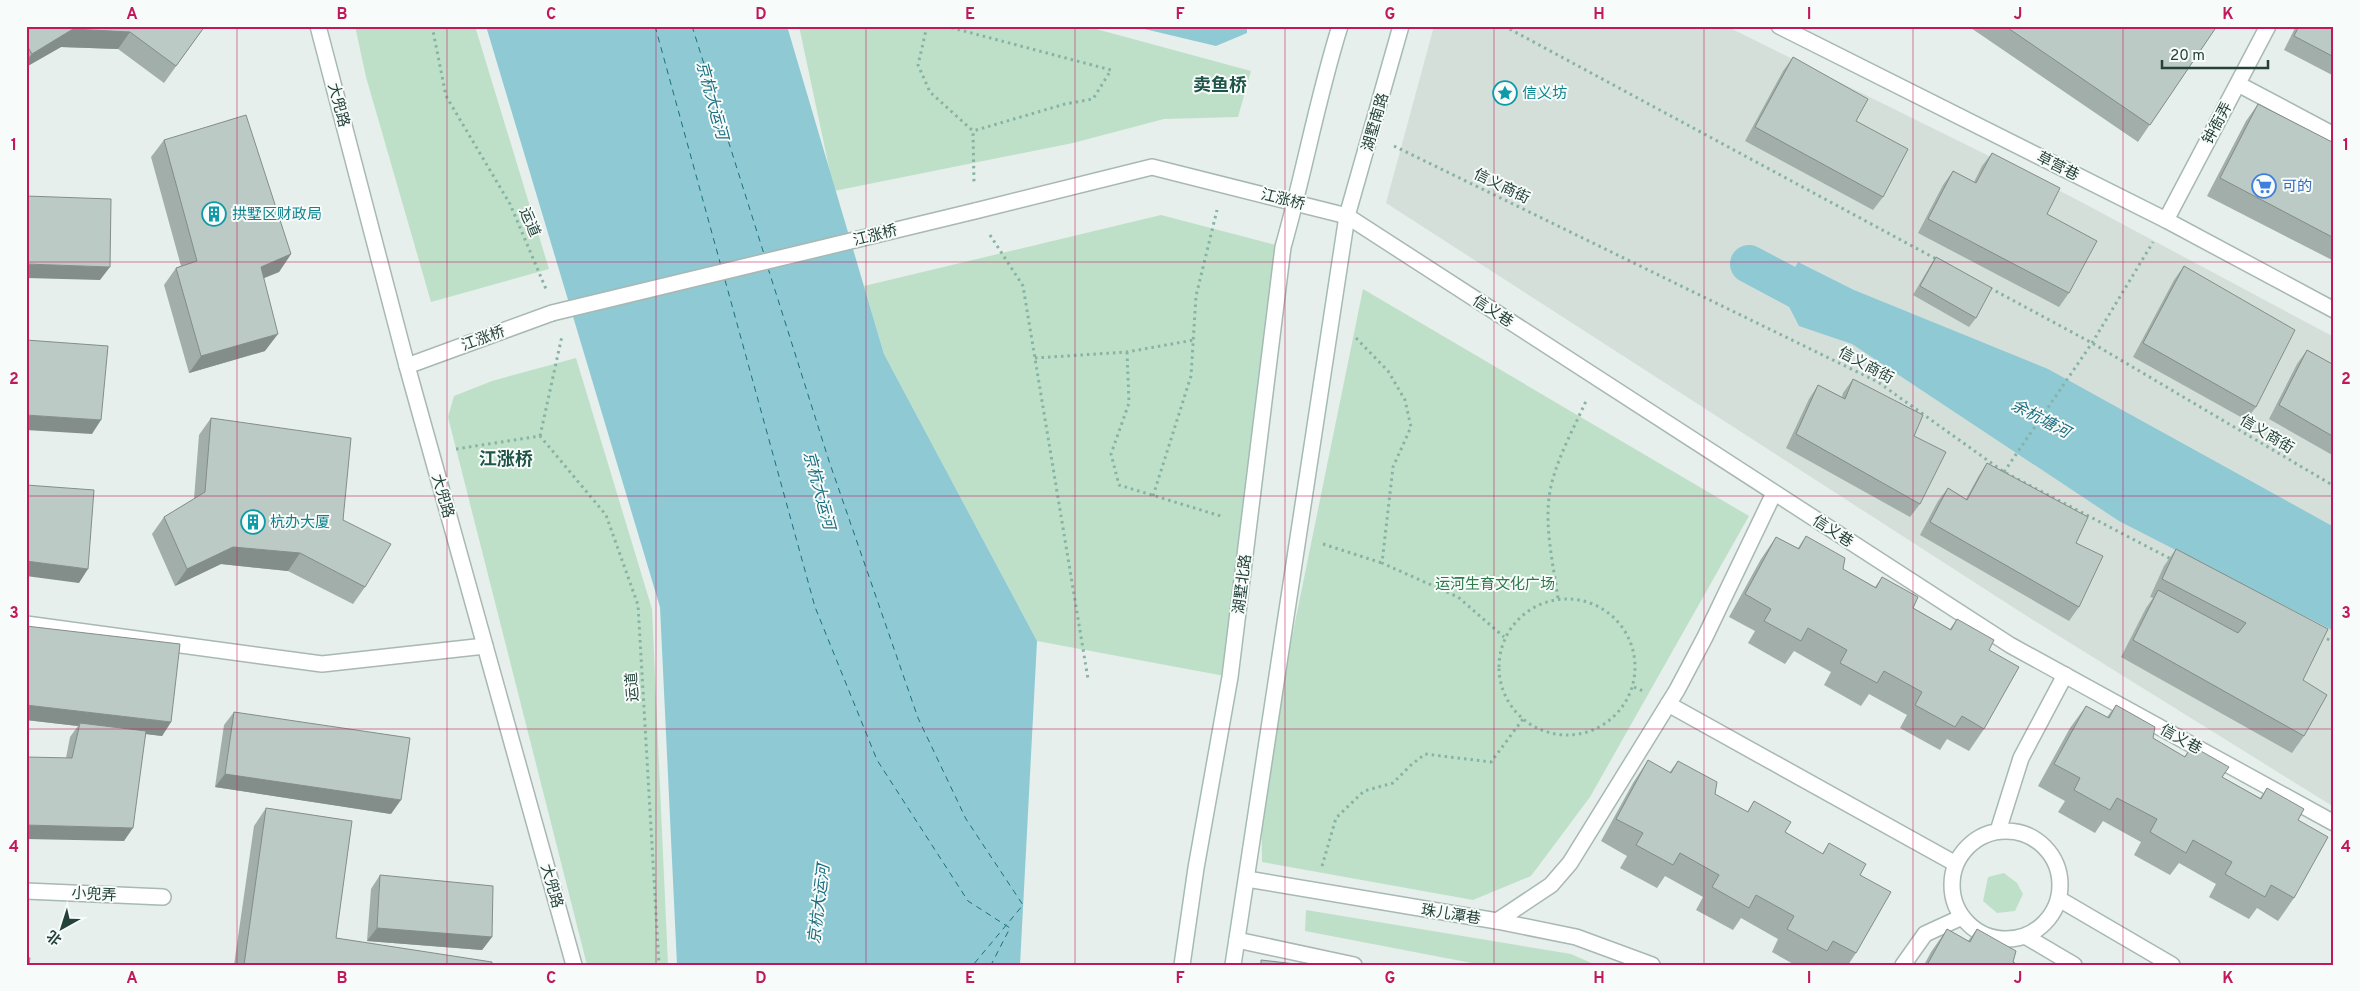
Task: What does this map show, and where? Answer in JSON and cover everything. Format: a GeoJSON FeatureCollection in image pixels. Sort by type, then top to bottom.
{"type":"FeatureCollection","features":[{"type":"Feature","properties":{"kind":"street","name":"大兜路"},"geometry":{"type":"LineString","coordinates":[[318,26],[407,366],[574,965]]}},
{"type":"Feature","properties":{"kind":"street"},"geometry":{"type":"LineString","coordinates":[[1296,203],[1323,79],[1340,26]]}},
{"type":"Feature","properties":{"kind":"street","name":"湖墅南路"},"geometry":{"type":"LineString","coordinates":[[1347,216],[1401,26]]}},
{"type":"Feature","properties":{"kind":"street","name":"草营巷"},"geometry":{"type":"LineString","coordinates":[[1779,26],[2166,220],[2334,310]]}},
{"type":"Feature","properties":{"kind":"street","name":"钟衙弄"},"geometry":{"type":"LineString","coordinates":[[2166,220],[2267,27]]}},
{"type":"Feature","properties":{"kind":"street"},"geometry":{"type":"LineString","coordinates":[[2238,84],[2334,135]]}},
{"type":"Feature","properties":{"kind":"street","name":"江涨桥"},"geometry":{"type":"LineString","coordinates":[[407,366],[552,313],[1152,167],[1347,216]]}},
{"type":"Feature","properties":{"kind":"street","name":"湖墅北路"},"geometry":{"type":"LineString","coordinates":[[1182,965],[1196,868],[1230,677],[1283,247],[1296,203]]}},
{"type":"Feature","properties":{"kind":"street"},"geometry":{"type":"LineString","coordinates":[[1233,965],[1347,216]]}},
{"type":"Feature","properties":{"kind":"street","name":"信义巷"},"geometry":{"type":"LineString","coordinates":[[1347,216],[2010,645],[2334,823]]}},
{"type":"Feature","properties":{"kind":"street"},"geometry":{"type":"LineString","coordinates":[[1497,921],[1552,885],[1570,862],[1668,704],[1705,637],[1774,493]]}},
{"type":"Feature","properties":{"kind":"street"},"geometry":{"type":"LineString","coordinates":[[26,624],[322,664],[485,646]]}},
{"type":"Feature","properties":{"kind":"street"},"geometry":{"type":"LineString","coordinates":[[1998,831],[2021,758],[2065,675]]}},
{"type":"Feature","properties":{"kind":"street"},"geometry":{"type":"LineString","coordinates":[[1668,704],[1956,864]]}},
{"type":"Feature","properties":{"kind":"street"},"geometry":{"type":"LineString","coordinates":[[1998,831],[2017,832],[2035,839],[2047,850],[2056,865],[2060,882],[2059,899],[2052,915],[2040,927],[2025,936],[2008,939],[1991,938],[1976,930],[1962,917],[1954,901],[1952,882],[1956,864],[1966,848],[1981,837],[1998,831]]}},
{"type":"Feature","properties":{"kind":"street","name":"珠儿潭巷"},"geometry":{"type":"LineString","coordinates":[[1247,879],[1497,921],[1576,938],[1652,965]]}},
{"type":"Feature","properties":{"kind":"street","name":"小兜弄"},"geometry":{"type":"LineString","coordinates":[[26,891],[163,897]]}},
{"type":"Feature","properties":{"kind":"street"},"geometry":{"type":"LineString","coordinates":[[2059,899],[2172,965]]}},
{"type":"Feature","properties":{"kind":"street"},"geometry":{"type":"LineString","coordinates":[[1903,965],[1925,934],[1962,917]]}},
{"type":"Feature","properties":{"kind":"street"},"geometry":{"type":"LineString","coordinates":[[2025,936],[2074,965]]}},
{"type":"Feature","properties":{"kind":"street"},"geometry":{"type":"LineString","coordinates":[[1237,940],[1354,965]]}},
{"type":"Feature","properties":{"kind":"path","name":"运道"},"geometry":{"type":"LineString","coordinates":[[432,26],[446,96],[510,204],[548,294]]}},
{"type":"Feature","properties":{"kind":"path"},"geometry":{"type":"LineString","coordinates":[[926,26],[918,65],[930,92],[973,131],[974,210],[1023,286],[1088,679]]}},
{"type":"Feature","properties":{"kind":"path"},"geometry":{"type":"LineString","coordinates":[[945,26],[1111,70],[1093,99],[1065,104],[973,131]]}},
{"type":"Feature","properties":{"kind":"path"},"geometry":{"type":"LineString","coordinates":[[1504,26],[1945,264]]}},
{"type":"Feature","properties":{"kind":"path","name":"信义商街"},"geometry":{"type":"LineString","coordinates":[[1371,136],[1878,382],[2004,472],[2176,561]]}},
{"type":"Feature","properties":{"kind":"path"},"geometry":{"type":"LineString","coordinates":[[1154,496],[1192,376],[1196,296],[1224,185]]}},
{"type":"Feature","properties":{"kind":"path"},"geometry":{"type":"LineString","coordinates":[[2004,472],[2092,343],[2166,220]]}},
{"type":"Feature","properties":{"kind":"path","name":"信义商街"},"geometry":{"type":"LineString","coordinates":[[1988,287],[2092,343],[2334,486]]}},
{"type":"Feature","properties":{"kind":"path"},"geometry":{"type":"LineString","coordinates":[[1332,314],[1388,371],[1405,400],[1411,426],[1393,467],[1382,563]]}},
{"type":"Feature","properties":{"kind":"path"},"geometry":{"type":"LineString","coordinates":[[431,453],[540,436],[564,330]]}},
{"type":"Feature","properties":{"kind":"path"},"geometry":{"type":"LineString","coordinates":[[1035,358],[1126,352],[1194,340]]}},
{"type":"Feature","properties":{"kind":"path"},"geometry":{"type":"LineString","coordinates":[[1126,352],[1129,404],[1112,454],[1119,485],[1249,524]]}},
{"type":"Feature","properties":{"kind":"path"},"geometry":{"type":"LineString","coordinates":[[1558,598],[1548,531],[1550,491],[1560,458],[1596,378]]}},
{"type":"Feature","properties":{"kind":"path","name":"运道"},"geometry":{"type":"LineString","coordinates":[[540,436],[606,515],[638,605],[659,965]]}},
{"type":"Feature","properties":{"kind":"path"},"geometry":{"type":"LineString","coordinates":[[1298,536],[1382,563],[1458,597],[1504,637]]}},
{"type":"Feature","properties":{"kind":"path"},"geometry":{"type":"LineString","coordinates":[[1558,598],[1581,599],[1602,607],[1619,622],[1631,642],[1636,664],[1634,687],[1624,707],[1608,722],[1588,733],[1565,736],[1543,731],[1523,720],[1508,702],[1500,682],[1498,659],[1504,637],[1518,618],[1536,605],[1558,598]]}},
{"type":"Feature","properties":{"kind":"path"},"geometry":{"type":"LineString","coordinates":[[2318,634],[2334,642]]}},
{"type":"Feature","properties":{"kind":"path"},"geometry":{"type":"LineString","coordinates":[[1315,890],[1336,818],[1364,791],[1394,783],[1411,764],[1425,754],[1491,762],[1523,720]]}},
{"type":"Feature","properties":{"kind":"shaded area","name":"信义坊"},"geometry":{"type":"Polygon","coordinates":[[[1434,26],[1726,26],[2068,195],[2334,337],[2334,807],[2022,613],[1386,203],[1434,26]]]}},
{"type":"Feature","properties":{"kind":"green space"},"geometry":{"type":"Polygon","coordinates":[[[355,26],[475,26],[549,269],[431,302],[366,77],[355,26]]]}},
{"type":"Feature","properties":{"kind":"green space"},"geometry":{"type":"Polygon","coordinates":[[[799,26],[1085,26],[1251,71],[1238,117],[1164,119],[1073,143],[834,191],[799,26]]]}},
{"type":"Feature","properties":{"kind":"green space"},"geometry":{"type":"Polygon","coordinates":[[[1161,215],[1283,247],[1230,677],[1037,641],[884,354],[864,286],[1161,215]]]}},
{"type":"Feature","properties":{"kind":"green space","name":"运河生育文化广场"},"geometry":{"type":"Polygon","coordinates":[[[1363,289],[1749,516],[1590,797],[1531,876],[1473,900],[1262,862],[1261,789],[1363,289]]]}},
{"type":"Feature","properties":{"kind":"green space"},"geometry":{"type":"Polygon","coordinates":[[[576,358],[652,609],[668,965],[587,965],[448,417],[454,396],[492,381],[576,358]]]}},
{"type":"Feature","properties":{"kind":"green space"},"geometry":{"type":"Polygon","coordinates":[[[2004,873],[2017,883],[2023,894],[2015,911],[1997,913],[1983,901],[1988,877],[2004,873]]]}},
{"type":"Feature","properties":{"kind":"green space"},"geometry":{"type":"Polygon","coordinates":[[[1306,910],[1571,954],[1596,965],[1482,965],[1305,931],[1306,910]]]}},
{"type":"Feature","properties":{"kind":"water","name":"京杭大运河"},"geometry":{"type":"Polygon","coordinates":[[[486,26],[787,26],[884,354],[1037,641],[1020,965],[677,965],[660,607],[486,26]]]}},
{"type":"Feature","properties":{"kind":"water"},"geometry":{"type":"Polygon","coordinates":[[[1132,26],[1247,26],[1247,33],[1216,46],[1132,26]]]}},
{"type":"Feature","properties":{"kind":"water"},"geometry":{"type":"Polygon","coordinates":[[[1798,262],[1854,290],[2048,369],[2334,527],[2334,631],[2119,521],[1852,344],[1799,326],[1782,293],[1798,262]]]}},
{"type":"Feature","properties":{"kind":"building"},"geometry":{"type":"Polygon","coordinates":[[[26,26],[205,26],[176,66],[130,32],[73,29],[32,54],[26,44],[26,26]]]}},
{"type":"Feature","properties":{"kind":"building"},"geometry":{"type":"Polygon","coordinates":[[[2005,26],[2217,26],[2150,125],[2005,26]]]}},
{"type":"Feature","properties":{"kind":"building"},"geometry":{"type":"Polygon","coordinates":[[[2299,26],[2334,26],[2334,57],[2294,36],[2299,26]]]}},
{"type":"Feature","properties":{"kind":"building"},"geometry":{"type":"Polygon","coordinates":[[[1793,57],[1868,99],[1856,121],[1908,149],[1883,197],[1755,127],[1793,57]]]}},
{"type":"Feature","properties":{"kind":"building"},"geometry":{"type":"Polygon","coordinates":[[[2258,104],[2334,143],[2334,238],[2220,178],[2258,104]]]}},
{"type":"Feature","properties":{"kind":"building","name":"拱墅区财政局"},"geometry":{"type":"Polygon","coordinates":[[[246,115],[291,254],[261,267],[278,334],[201,356],[176,268],[197,261],[164,140],[246,115]]]}},
{"type":"Feature","properties":{"kind":"building"},"geometry":{"type":"Polygon","coordinates":[[[1992,153],[2060,188],[2047,214],[2097,241],[2069,293],[1928,219],[1953,171],[1976,183],[1992,153]]]}},
{"type":"Feature","properties":{"kind":"building"},"geometry":{"type":"Polygon","coordinates":[[[26,196],[111,199],[110,267],[26,264],[26,196]]]}},
{"type":"Feature","properties":{"kind":"building"},"geometry":{"type":"Polygon","coordinates":[[[1936,257],[1992,288],[1976,318],[1920,286],[1936,257]]]}},
{"type":"Feature","properties":{"kind":"building"},"geometry":{"type":"Polygon","coordinates":[[[2184,266],[2295,330],[2256,407],[2143,343],[2184,266]]]}},
{"type":"Feature","properties":{"kind":"building"},"geometry":{"type":"Polygon","coordinates":[[[26,340],[108,346],[101,420],[26,415],[26,340]]]}},
{"type":"Feature","properties":{"kind":"building"},"geometry":{"type":"Polygon","coordinates":[[[2307,350],[2334,365],[2334,437],[2279,405],[2307,350]]]}},
{"type":"Feature","properties":{"kind":"building"},"geometry":{"type":"Polygon","coordinates":[[[1853,379],[1923,415],[1914,436],[1946,452],[1920,504],[1796,434],[1818,385],[1845,399],[1853,379]]]}},
{"type":"Feature","properties":{"kind":"building","name":"杭办大厦"},"geometry":{"type":"Polygon","coordinates":[[[211,418],[351,438],[343,520],[391,544],[365,587],[300,553],[233,547],[187,569],[164,517],[205,492],[211,418]]]}},
{"type":"Feature","properties":{"kind":"building"},"geometry":{"type":"Polygon","coordinates":[[[1987,463],[2088,517],[2076,543],[2103,556],[2079,607],[1930,522],[1948,488],[1967,500],[1987,463]]]}},
{"type":"Feature","properties":{"kind":"building"},"geometry":{"type":"Polygon","coordinates":[[[26,485],[94,490],[88,569],[26,561],[26,485]]]}},
{"type":"Feature","properties":{"kind":"building"},"geometry":{"type":"Polygon","coordinates":[[[1806,536],[1845,558],[1843,569],[1876,588],[1882,577],[1918,597],[1913,608],[1951,630],[1957,619],[1994,640],[1989,650],[2019,667],[1984,729],[1962,716],[1955,727],[1915,705],[1922,692],[1884,671],[1877,683],[1840,663],[1847,650],[1808,628],[1801,641],[1764,621],[1771,609],[1745,594],[1776,537],[1799,549],[1806,536]]]}},
{"type":"Feature","properties":{"kind":"building"},"geometry":{"type":"Polygon","coordinates":[[[2176,549],[2328,629],[2303,680],[2327,695],[2304,736],[2133,640],[2158,590],[2238,633],[2246,623],[2162,579],[2176,549]]]}},
{"type":"Feature","properties":{"kind":"building"},"geometry":{"type":"Polygon","coordinates":[[[26,626],[180,644],[171,722],[26,705],[26,626]]]}},
{"type":"Feature","properties":{"kind":"building"},"geometry":{"type":"Polygon","coordinates":[[[2116,705],[2155,727],[2153,738],[2185,757],[2192,746],[2229,767],[2222,777],[2261,799],[2267,788],[2304,809],[2298,820],[2328,837],[2294,898],[2271,885],[2265,897],[2225,874],[2232,862],[2193,840],[2186,853],[2150,832],[2157,819],[2117,798],[2110,810],[2074,790],[2080,778],[2054,764],[2086,706],[2109,718],[2116,705]]]}},
{"type":"Feature","properties":{"kind":"building"},"geometry":{"type":"Polygon","coordinates":[[[234,712],[410,738],[401,800],[225,774],[234,712]]]}},
{"type":"Feature","properties":{"kind":"building"},"geometry":{"type":"Polygon","coordinates":[[[80,723],[146,731],[133,828],[26,825],[26,757],[72,758],[80,723]]]}},
{"type":"Feature","properties":{"kind":"building"},"geometry":{"type":"Polygon","coordinates":[[[1648,760],[1671,773],[1678,761],[1717,782],[1715,794],[1748,812],[1754,801],[1791,822],[1785,832],[1823,854],[1829,843],[1866,864],[1860,875],[1891,892],[1856,953],[1833,941],[1827,951],[1787,929],[1794,916],[1756,895],[1749,908],[1712,887],[1719,875],[1680,853],[1673,865],[1636,845],[1643,833],[1616,819],[1648,760]]]}},
{"type":"Feature","properties":{"kind":"building"},"geometry":{"type":"Polygon","coordinates":[[[266,808],[352,821],[336,938],[492,962],[492,965],[244,965],[266,808]]]}},
{"type":"Feature","properties":{"kind":"building"},"geometry":{"type":"Polygon","coordinates":[[[380,875],[493,886],[492,937],[377,928],[380,875]]]}},
{"type":"Feature","properties":{"kind":"building"},"geometry":{"type":"Polygon","coordinates":[[[1947,929],[1970,942],[1977,929],[2016,951],[2013,962],[2018,965],[1927,965],[1947,929]]]}},
{"type":"Feature","properties":{"kind":"building"},"geometry":{"type":"Polygon","coordinates":[[[26,957],[30,958],[29,965],[26,965],[26,957]]]}},
{"type":"Feature","properties":{"kind":"building"},"geometry":{"type":"Polygon","coordinates":[[[1261,960],[1304,965],[1261,965],[1261,960]]]}},
{"type":"Feature","properties":{"kind":"waterway","name":"余杭塘河"},"geometry":{"type":"LineString","coordinates":[[1749,264],[1832,308]]}},
{"type":"Feature","properties":{"kind":"ferry route"},"geometry":{"type":"LineString","coordinates":[[655,26],[721,266]]}},
{"type":"Feature","properties":{"kind":"ferry route"},"geometry":{"type":"LineString","coordinates":[[692,26],[764,254]]}},
{"type":"Feature","properties":{"kind":"ferry route"},"geometry":{"type":"LineString","coordinates":[[768,268],[829,461],[918,718],[966,819],[1023,905],[973,965]]}},
{"type":"Feature","properties":{"kind":"ferry route"},"geometry":{"type":"LineString","coordinates":[[725,280],[815,607],[877,760],[968,901],[1010,928],[991,965]]}},
{"type":"Feature","properties":{"kind":"place","name":"信义坊"},"geometry":{"type":"Point","coordinates":[1505,93]}},
{"type":"Feature","properties":{"kind":"place","name":"可的"},"geometry":{"type":"Point","coordinates":[2264,186]}},
{"type":"Feature","properties":{"kind":"place","name":"拱墅区财政局"},"geometry":{"type":"Point","coordinates":[214,214]}},
{"type":"Feature","properties":{"kind":"place","name":"杭办大厦"},"geometry":{"type":"Point","coordinates":[253,522]}},
{"type":"Feature","properties":{"kind":"district","name":"卖鱼桥"},"geometry":{"type":"Point","coordinates":[1220,85]}},
{"type":"Feature","properties":{"kind":"district","name":"江涨桥"},"geometry":{"type":"Point","coordinates":[506,459]}}]}
